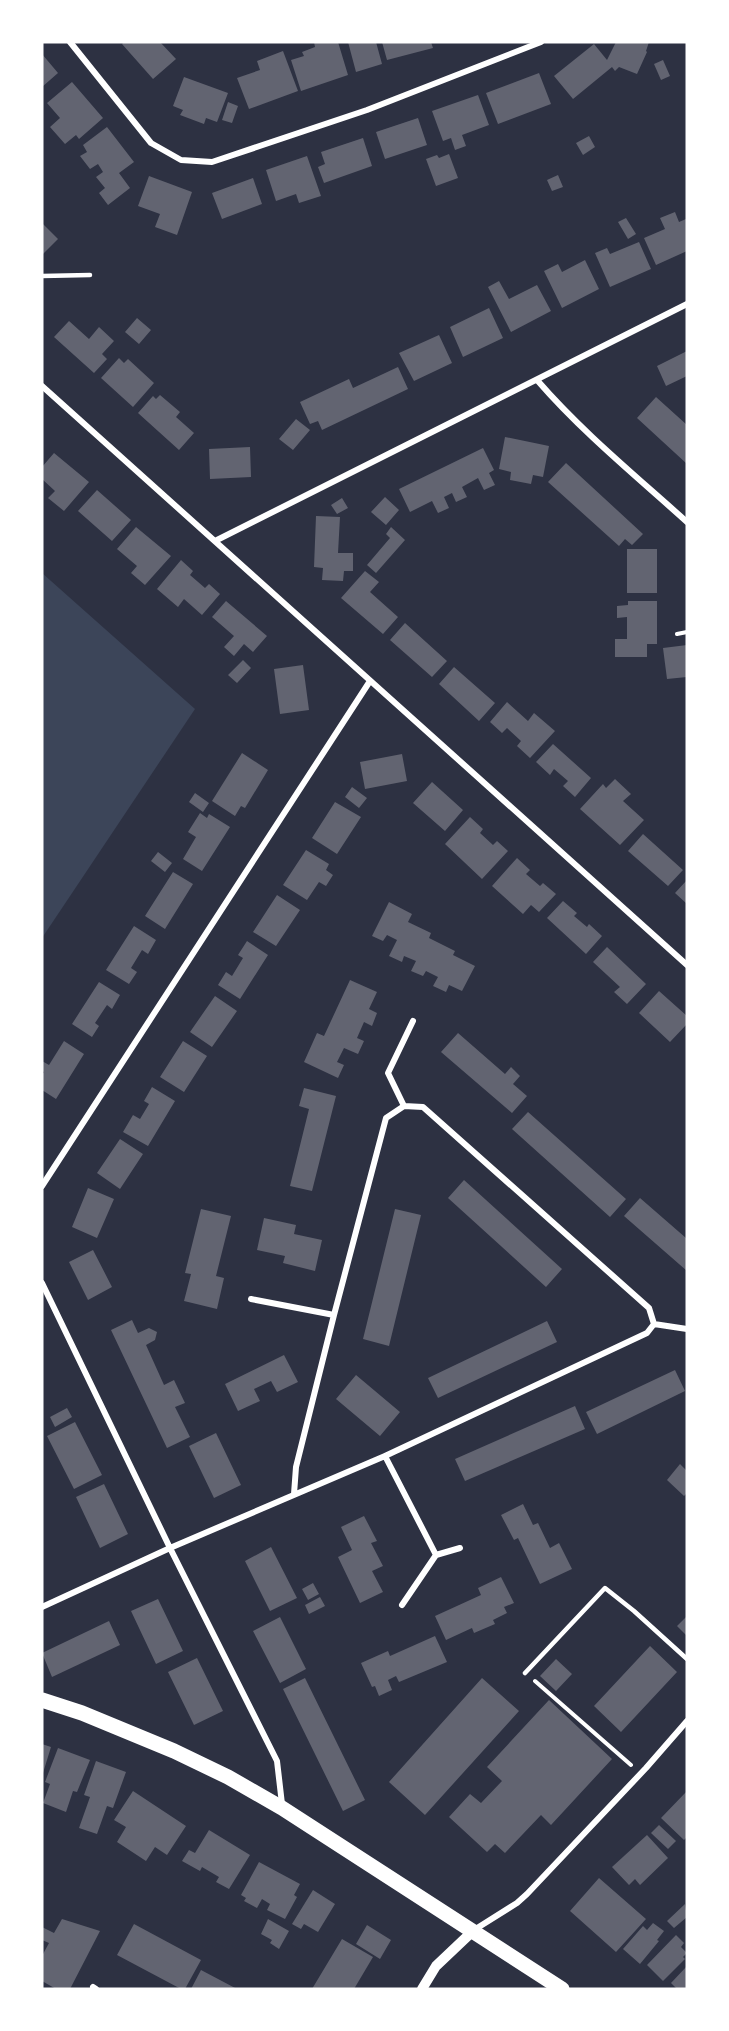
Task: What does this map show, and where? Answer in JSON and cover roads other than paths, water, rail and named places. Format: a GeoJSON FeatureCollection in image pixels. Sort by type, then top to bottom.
{"type":"FeatureCollection","features":[{"type":"Feature","properties":{"kind":"main road"},"geometry":{"type":"LineString","coordinates":[[42,1700],[82,1713],[174,1751],[228,1777],[282,1808],[562,1989]]}},
{"type":"Feature","properties":{"kind":"street"},"geometry":{"type":"LineString","coordinates":[[70,42],[151,143],[181,160],[212,162],[367,110],[541,42]]}},
{"type":"Feature","properties":{"kind":"street"},"geometry":{"type":"LineString","coordinates":[[215,541],[687,304]]}},
{"type":"Feature","properties":{"kind":"street"},"geometry":{"type":"LineString","coordinates":[[537,380],[582,429],[687,522]]}},
{"type":"Feature","properties":{"kind":"street"},"geometry":{"type":"LineString","coordinates":[[42,386],[687,965]]}},
{"type":"Feature","properties":{"kind":"street"},"geometry":{"type":"LineString","coordinates":[[42,1186],[370,681]]}},
{"type":"Feature","properties":{"kind":"street"},"geometry":{"type":"LineString","coordinates":[[404,1106],[388,1073],[412,1021]]}},
{"type":"Feature","properties":{"kind":"street"},"geometry":{"type":"LineString","coordinates":[[294,1494],[296,1467],[333,1315],[386,1118],[404,1106],[423,1107],[649,1308],[654,1324]]}},
{"type":"Feature","properties":{"kind":"street"},"geometry":{"type":"LineString","coordinates":[[42,1283],[170,1548],[277,1761],[282,1808]]}},
{"type":"Feature","properties":{"kind":"street"},"geometry":{"type":"LineString","coordinates":[[251,1299],[333,1315]]}},
{"type":"Feature","properties":{"kind":"street"},"geometry":{"type":"LineString","coordinates":[[654,1324],[687,1329]]}},
{"type":"Feature","properties":{"kind":"street"},"geometry":{"type":"LineString","coordinates":[[42,1607],[170,1548],[386,1456],[647,1333],[654,1324]]}},
{"type":"Feature","properties":{"kind":"street"},"geometry":{"type":"LineString","coordinates":[[386,1456],[436,1555]]}},
{"type":"Feature","properties":{"kind":"street"},"geometry":{"type":"LineString","coordinates":[[402,1605],[436,1555],[460,1548]]}},
{"type":"Feature","properties":{"kind":"street"},"geometry":{"type":"LineString","coordinates":[[422,1989],[436,1966],[474,1930],[517,1903],[527,1894],[687,1721]]}},
{"type":"Feature","properties":{"kind":"lane"},"geometry":{"type":"LineString","coordinates":[[42,276],[90,275]]}},
{"type":"Feature","properties":{"kind":"lane"},"geometry":{"type":"LineString","coordinates":[[525,1673],[606,1588],[687,1659]]}}]}
